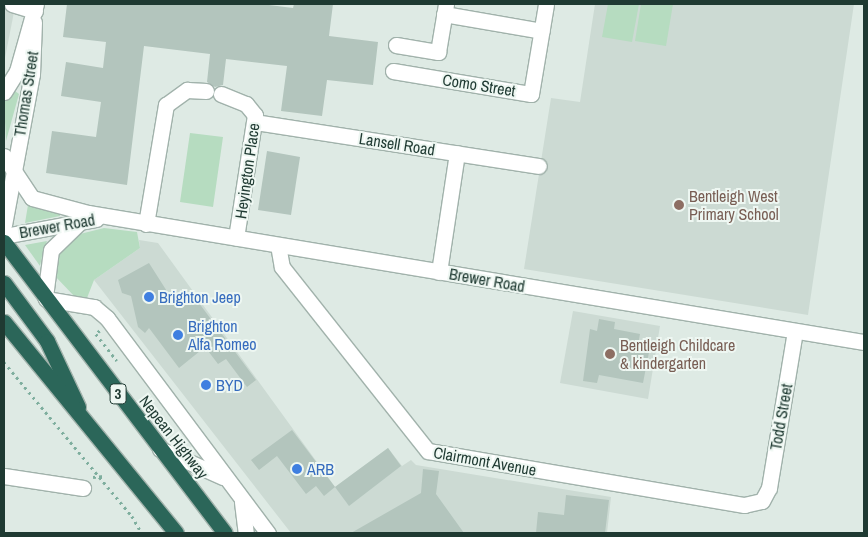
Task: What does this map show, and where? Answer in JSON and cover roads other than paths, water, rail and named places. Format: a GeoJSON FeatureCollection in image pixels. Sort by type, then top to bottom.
{"type":"FeatureCollection","features":[{"type":"Feature","properties":{"kind":"highway","name":"Nepean Highway"},"geometry":{"type":"LineString","coordinates":[[4,242],[225,533]]}},
{"type":"Feature","properties":{"kind":"highway"},"geometry":{"type":"LineString","coordinates":[[4,282],[51,349],[85,425]]}},
{"type":"Feature","properties":{"kind":"highway"},"geometry":{"type":"LineString","coordinates":[[26,312],[45,298]]}},
{"type":"Feature","properties":{"kind":"highway"},"geometry":{"type":"LineString","coordinates":[[4,322],[85,425],[176,533]]}},
{"type":"Feature","properties":{"kind":"street"},"geometry":{"type":"LineString","coordinates":[[12,4],[35,12]]}},
{"type":"Feature","properties":{"kind":"street","name":"Como Street"},"geometry":{"type":"LineString","coordinates":[[393,71],[531,94],[546,4]]}},
{"type":"Feature","properties":{"kind":"street"},"geometry":{"type":"LineString","coordinates":[[396,45],[438,52],[445,9],[542,31]]}},
{"type":"Feature","properties":{"kind":"street","name":"Thomas Street"},"geometry":{"type":"LineString","coordinates":[[4,92],[16,75],[35,12]]}},
{"type":"Feature","properties":{"kind":"street","name":"Thomas Street"},"geometry":{"type":"LineString","coordinates":[[4,225],[32,74],[35,12]]}},
{"type":"Feature","properties":{"kind":"street"},"geometry":{"type":"LineString","coordinates":[[146,224],[166,105],[187,90],[206,91]]}},
{"type":"Feature","properties":{"kind":"street","name":"Heyington Place"},"geometry":{"type":"LineString","coordinates":[[222,94],[252,108],[255,122],[236,238]]}},
{"type":"Feature","properties":{"kind":"street","name":"Lansell Road"},"geometry":{"type":"LineString","coordinates":[[255,122],[539,166]]}},
{"type":"Feature","properties":{"kind":"street"},"geometry":{"type":"LineString","coordinates":[[439,272],[457,153]]}},
{"type":"Feature","properties":{"kind":"street","name":"Brewer Road"},"geometry":{"type":"LineString","coordinates":[[4,156],[13,174],[39,202],[110,218],[864,342]]}},
{"type":"Feature","properties":{"kind":"street","name":"Brewer Road"},"geometry":{"type":"LineString","coordinates":[[4,236],[82,220],[110,218]]}},
{"type":"Feature","properties":{"kind":"street"},"geometry":{"type":"LineString","coordinates":[[82,220],[51,250],[45,298],[101,312],[268,533]]}},
{"type":"Feature","properties":{"kind":"street","name":"Clairmont Avenue"},"geometry":{"type":"LineString","coordinates":[[278,245],[282,267],[291,275],[428,451],[744,505],[762,501]]}},
{"type":"Feature","properties":{"kind":"street"},"geometry":{"type":"LineString","coordinates":[[291,275],[294,248]]}},
{"type":"Feature","properties":{"kind":"street","name":"Todd Street"},"geometry":{"type":"LineString","coordinates":[[762,501],[769,488],[795,331]]}},
{"type":"Feature","properties":{"kind":"street"},"geometry":{"type":"LineString","coordinates":[[160,449],[234,488],[246,533]]}},
{"type":"Feature","properties":{"kind":"street"},"geometry":{"type":"LineString","coordinates":[[4,476],[83,488]]}},
{"type":"Feature","properties":{"kind":"place","name":"Bentleigh West Primary School"},"geometry":{"type":"Point","coordinates":[679,205]}},
{"type":"Feature","properties":{"kind":"place","name":"Brighton Jeep"},"geometry":{"type":"Point","coordinates":[149,297]}},
{"type":"Feature","properties":{"kind":"place","name":"Brighton Alfa Romeo"},"geometry":{"type":"Point","coordinates":[178,335]}},
{"type":"Feature","properties":{"kind":"place","name":"Bentleigh Childcare & kindergarten"},"geometry":{"type":"Point","coordinates":[610,354]}},
{"type":"Feature","properties":{"kind":"place","name":"BYD"},"geometry":{"type":"Point","coordinates":[206,385]}},
{"type":"Feature","properties":{"kind":"place","name":"ARB"},"geometry":{"type":"Point","coordinates":[297,469]}}]}
